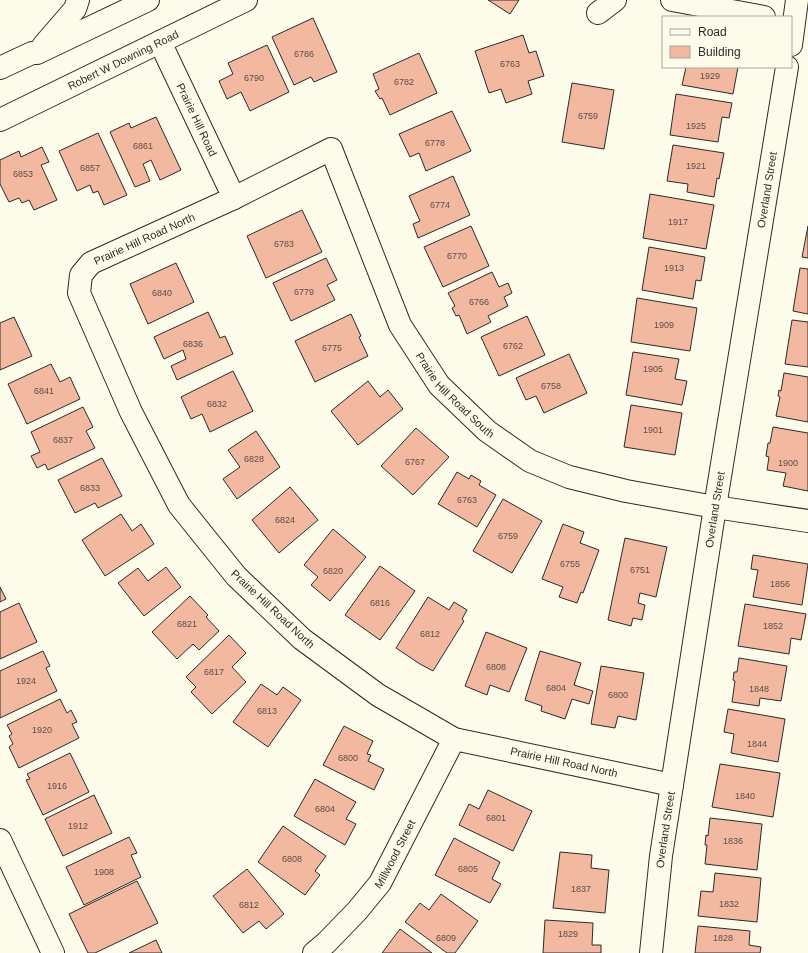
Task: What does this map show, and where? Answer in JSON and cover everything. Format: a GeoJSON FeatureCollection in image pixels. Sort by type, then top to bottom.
{"type":"FeatureCollection","features":[{"type":"Feature","properties":{"kind":"street"},"geometry":{"type":"LineString","coordinates":[[37,53],[75,9],[78,0]]}},
{"type":"Feature","properties":{"kind":"street"},"geometry":{"type":"LineString","coordinates":[[0,68],[32,53],[37,53],[148,0]]}},
{"type":"Feature","properties":{"kind":"street","name":"Robert W Downing Road"},"geometry":{"type":"LineString","coordinates":[[0,120],[246,0]]}},
{"type":"Feature","properties":{"kind":"street"},"geometry":{"type":"LineString","coordinates":[[672,0],[759,16]]}},
{"type":"Feature","properties":{"kind":"street"},"geometry":{"type":"LineString","coordinates":[[792,34],[797,0]]}},
{"type":"Feature","properties":{"kind":"street","name":"Prairie Hill Road"},"geometry":{"type":"LineString","coordinates":[[160,42],[234,198]]}},
{"type":"Feature","properties":{"kind":"street","name":"Overland Street"},"geometry":{"type":"LineString","coordinates":[[651,953],[661,856],[715,508],[787,68]]}},
{"type":"Feature","properties":{"kind":"street","name":"Prairie Hill Road South"},"geometry":{"type":"LineString","coordinates":[[234,198],[331,149],[400,325],[439,385],[487,431],[530,461],[569,477],[626,491],[715,508],[808,521]]}},
{"type":"Feature","properties":{"kind":"street","name":"Prairie Hill Road North"},"geometry":{"type":"LineString","coordinates":[[234,198],[91,263],[81,275],[79,293],[131,412],[179,505],[236,576],[302,639],[378,695],[454,739],[672,785]]}},
{"type":"Feature","properties":{"kind":"street","name":"Millwood Street"},"geometry":{"type":"LineString","coordinates":[[314,953],[326,943],[357,911],[380,883],[454,739]]}},
{"type":"Feature","properties":{"kind":"street"},"geometry":{"type":"LineString","coordinates":[[0,840],[53,953]]}},
{"type":"Feature","properties":{"kind":"building"},"geometry":{"type":"Polygon","coordinates":[[[488,0],[519,0],[510,14],[488,0]]]}},
{"type":"Feature","properties":{"kind":"building"},"geometry":{"type":"Polygon","coordinates":[[[313,18],[337,72],[314,82],[311,77],[294,85],[272,37],[313,18]]]}},
{"type":"Feature","properties":{"kind":"building"},"geometry":{"type":"Polygon","coordinates":[[[523,35],[529,53],[536,51],[544,76],[528,81],[532,94],[506,103],[501,89],[489,93],[475,51],[523,35]]]}},
{"type":"Feature","properties":{"kind":"building"},"geometry":{"type":"Polygon","coordinates":[[[267,45],[289,92],[250,111],[241,92],[227,99],[219,81],[233,74],[228,63],[267,45]]]}},
{"type":"Feature","properties":{"kind":"building"},"geometry":{"type":"Polygon","coordinates":[[[419,53],[437,93],[390,115],[382,98],[380,99],[375,91],[379,89],[373,74],[419,53]]]}},
{"type":"Feature","properties":{"kind":"building"},"geometry":{"type":"Polygon","coordinates":[[[686,68],[738,68],[733,94],[682,85],[686,68]]]}},
{"type":"Feature","properties":{"kind":"building"},"geometry":{"type":"Polygon","coordinates":[[[572,83],[614,90],[604,149],[562,142],[572,83]]]}},
{"type":"Feature","properties":{"kind":"building"},"geometry":{"type":"Polygon","coordinates":[[[676,94],[732,103],[729,118],[722,117],[718,142],[670,135],[676,94]]]}},
{"type":"Feature","properties":{"kind":"building"},"geometry":{"type":"Polygon","coordinates":[[[452,111],[471,151],[426,171],[419,153],[410,157],[399,134],[452,111]]]}},
{"type":"Feature","properties":{"kind":"building"},"geometry":{"type":"Polygon","coordinates":[[[156,117],[181,170],[160,180],[151,160],[143,164],[150,181],[135,187],[110,132],[129,123],[131,128],[156,117]]]}},
{"type":"Feature","properties":{"kind":"building"},"geometry":{"type":"Polygon","coordinates":[[[98,133],[127,195],[104,205],[98,191],[93,193],[90,185],[77,191],[59,151],[98,133]]]}},
{"type":"Feature","properties":{"kind":"building"},"geometry":{"type":"Polygon","coordinates":[[[673,145],[724,153],[719,179],[717,178],[714,197],[687,192],[688,184],[667,181],[673,145]]]}},
{"type":"Feature","properties":{"kind":"building"},"geometry":{"type":"Polygon","coordinates":[[[42,147],[49,162],[41,165],[57,200],[34,210],[29,200],[22,203],[19,198],[9,202],[0,184],[0,160],[19,151],[21,157],[42,147]]]}},
{"type":"Feature","properties":{"kind":"building"},"geometry":{"type":"Polygon","coordinates":[[[453,176],[470,215],[418,238],[413,224],[420,221],[409,196],[453,176]]]}},
{"type":"Feature","properties":{"kind":"building"},"geometry":{"type":"Polygon","coordinates":[[[650,194],[714,205],[706,249],[643,238],[650,194]]]}},
{"type":"Feature","properties":{"kind":"building"},"geometry":{"type":"Polygon","coordinates":[[[302,210],[322,252],[266,278],[247,236],[302,210]]]}},
{"type":"Feature","properties":{"kind":"building"},"geometry":{"type":"Polygon","coordinates":[[[471,226],[489,266],[443,287],[424,247],[471,226]]]}},
{"type":"Feature","properties":{"kind":"building"},"geometry":{"type":"Polygon","coordinates":[[[808,226],[808,258],[802,257],[808,226]]]}},
{"type":"Feature","properties":{"kind":"building"},"geometry":{"type":"Polygon","coordinates":[[[649,247],[705,257],[701,281],[696,280],[693,299],[642,290],[649,247]]]}},
{"type":"Feature","properties":{"kind":"building"},"geometry":{"type":"Polygon","coordinates":[[[326,258],[337,280],[327,285],[335,300],[291,321],[273,283],[326,258]]]}},
{"type":"Feature","properties":{"kind":"building"},"geometry":{"type":"Polygon","coordinates":[[[176,263],[194,302],[148,324],[130,284],[176,263]]]}},
{"type":"Feature","properties":{"kind":"building"},"geometry":{"type":"Polygon","coordinates":[[[800,268],[808,269],[808,314],[793,311],[800,268]]]}},
{"type":"Feature","properties":{"kind":"building"},"geometry":{"type":"Polygon","coordinates":[[[492,272],[499,287],[508,283],[512,293],[504,297],[508,306],[488,316],[491,322],[467,334],[459,315],[456,316],[452,308],[455,306],[448,293],[492,272]]]}},
{"type":"Feature","properties":{"kind":"building"},"geometry":{"type":"Polygon","coordinates":[[[637,298],[697,308],[690,351],[631,342],[637,298]]]}},
{"type":"Feature","properties":{"kind":"building"},"geometry":{"type":"Polygon","coordinates":[[[208,312],[220,338],[225,336],[233,354],[177,380],[171,366],[186,359],[183,350],[164,359],[154,337],[208,312]]]}},
{"type":"Feature","properties":{"kind":"building"},"geometry":{"type":"Polygon","coordinates":[[[351,314],[361,336],[359,337],[368,356],[315,382],[295,341],[351,314]]]}},
{"type":"Feature","properties":{"kind":"building"},"geometry":{"type":"Polygon","coordinates":[[[527,316],[545,355],[499,376],[481,337],[527,316]]]}},
{"type":"Feature","properties":{"kind":"building"},"geometry":{"type":"Polygon","coordinates":[[[14,317],[32,356],[0,370],[0,323],[14,317]]]}},
{"type":"Feature","properties":{"kind":"building"},"geometry":{"type":"Polygon","coordinates":[[[792,320],[808,322],[808,367],[785,364],[792,320]]]}},
{"type":"Feature","properties":{"kind":"building"},"geometry":{"type":"Polygon","coordinates":[[[633,352],[679,359],[675,379],[687,381],[682,405],[626,395],[633,352]]]}},
{"type":"Feature","properties":{"kind":"building"},"geometry":{"type":"Polygon","coordinates":[[[569,354],[587,393],[544,413],[536,396],[526,400],[516,378],[569,354]]]}},
{"type":"Feature","properties":{"kind":"building"},"geometry":{"type":"Polygon","coordinates":[[[51,364],[60,382],[70,377],[80,399],[27,424],[8,384],[51,364]]]}},
{"type":"Feature","properties":{"kind":"building"},"geometry":{"type":"Polygon","coordinates":[[[233,371],[253,411],[210,432],[202,414],[191,419],[181,397],[233,371]]]}},
{"type":"Feature","properties":{"kind":"building"},"geometry":{"type":"Polygon","coordinates":[[[784,373],[808,377],[808,422],[776,416],[780,397],[778,396],[779,390],[781,391],[784,373]]]}},
{"type":"Feature","properties":{"kind":"building"},"geometry":{"type":"Polygon","coordinates":[[[368,381],[380,397],[388,390],[403,409],[358,445],[331,411],[368,381]]]}},
{"type":"Feature","properties":{"kind":"building"},"geometry":{"type":"Polygon","coordinates":[[[631,405],[682,413],[675,455],[624,447],[631,405]]]}},
{"type":"Feature","properties":{"kind":"building"},"geometry":{"type":"Polygon","coordinates":[[[83,407],[93,427],[86,431],[95,448],[48,470],[45,464],[37,468],[31,456],[40,452],[31,432],[83,407]]]}},
{"type":"Feature","properties":{"kind":"building"},"geometry":{"type":"Polygon","coordinates":[[[773,427],[808,433],[808,491],[783,486],[786,473],[767,470],[769,457],[766,456],[773,427]]]}},
{"type":"Feature","properties":{"kind":"building"},"geometry":{"type":"Polygon","coordinates":[[[416,428],[449,457],[413,495],[381,466],[416,428]]]}},
{"type":"Feature","properties":{"kind":"building"},"geometry":{"type":"Polygon","coordinates":[[[256,431],[280,467],[237,499],[223,479],[240,467],[228,450],[256,431]]]}},
{"type":"Feature","properties":{"kind":"building"},"geometry":{"type":"Polygon","coordinates":[[[102,458],[122,496],[98,508],[95,503],[75,513],[58,480],[102,458]]]}},
{"type":"Feature","properties":{"kind":"building"},"geometry":{"type":"Polygon","coordinates":[[[457,472],[469,479],[471,475],[481,481],[479,485],[496,495],[477,527],[438,504],[457,472]]]}},
{"type":"Feature","properties":{"kind":"building"},"geometry":{"type":"Polygon","coordinates":[[[290,487],[318,520],[279,553],[252,520],[290,487]]]}},
{"type":"Feature","properties":{"kind":"building"},"geometry":{"type":"Polygon","coordinates":[[[503,499],[542,521],[512,573],[473,551],[503,499]]]}},
{"type":"Feature","properties":{"kind":"building"},"geometry":{"type":"Polygon","coordinates":[[[121,514],[132,531],[141,524],[154,544],[105,576],[82,540],[121,514]]]}},
{"type":"Feature","properties":{"kind":"building"},"geometry":{"type":"Polygon","coordinates":[[[563,524],[584,532],[580,543],[599,550],[583,593],[581,592],[577,603],[559,597],[563,587],[542,579],[563,524]]]}},
{"type":"Feature","properties":{"kind":"building"},"geometry":{"type":"Polygon","coordinates":[[[333,529],[366,557],[330,601],[311,585],[318,577],[304,565],[333,529]]]}},
{"type":"Feature","properties":{"kind":"building"},"geometry":{"type":"Polygon","coordinates":[[[625,538],[667,547],[656,597],[640,593],[638,603],[645,605],[642,620],[633,618],[631,626],[608,620],[625,538]]]}},
{"type":"Feature","properties":{"kind":"building"},"geometry":{"type":"Polygon","coordinates":[[[753,555],[808,564],[802,605],[753,597],[758,570],[751,569],[753,555]]]}},
{"type":"Feature","properties":{"kind":"building"},"geometry":{"type":"Polygon","coordinates":[[[380,566],[415,591],[380,640],[345,615],[380,566]]]}},
{"type":"Feature","properties":{"kind":"building"},"geometry":{"type":"Polygon","coordinates":[[[166,567],[181,587],[144,616],[118,583],[138,568],[148,581],[166,567]]]}},
{"type":"Feature","properties":{"kind":"building"},"geometry":{"type":"Polygon","coordinates":[[[0,587],[6,599],[0,602],[0,587]]]}},
{"type":"Feature","properties":{"kind":"building"},"geometry":{"type":"Polygon","coordinates":[[[190,596],[208,615],[206,617],[219,631],[199,650],[193,644],[177,659],[152,632],[190,596]]]}},
{"type":"Feature","properties":{"kind":"building"},"geometry":{"type":"Polygon","coordinates":[[[428,597],[449,610],[454,602],[467,610],[462,619],[464,621],[433,671],[396,648],[428,597]]]}},
{"type":"Feature","properties":{"kind":"building"},"geometry":{"type":"Polygon","coordinates":[[[19,603],[37,642],[0,659],[0,612],[19,603]]]}},
{"type":"Feature","properties":{"kind":"building"},"geometry":{"type":"Polygon","coordinates":[[[745,604],[806,614],[801,640],[791,638],[789,654],[738,646],[745,604]]]}},
{"type":"Feature","properties":{"kind":"building"},"geometry":{"type":"Polygon","coordinates":[[[486,632],[527,648],[509,692],[490,685],[487,695],[465,686],[486,632]]]}},
{"type":"Feature","properties":{"kind":"building"},"geometry":{"type":"Polygon","coordinates":[[[229,635],[246,653],[232,667],[246,682],[212,714],[191,692],[196,687],[186,677],[229,635]]]}},
{"type":"Feature","properties":{"kind":"building"},"geometry":{"type":"Polygon","coordinates":[[[43,651],[50,666],[46,668],[57,691],[0,718],[0,671],[43,651]]]}},
{"type":"Feature","properties":{"kind":"building"},"geometry":{"type":"Polygon","coordinates":[[[540,651],[581,663],[574,685],[593,691],[589,704],[572,699],[565,719],[541,711],[542,706],[525,700],[540,651]]]}},
{"type":"Feature","properties":{"kind":"building"},"geometry":{"type":"Polygon","coordinates":[[[739,658],[787,666],[781,701],[760,698],[759,706],[732,702],[735,681],[733,680],[734,672],[737,672],[739,658]]]}},
{"type":"Feature","properties":{"kind":"building"},"geometry":{"type":"Polygon","coordinates":[[[601,666],[644,673],[636,720],[618,716],[615,728],[591,724],[601,666]]]}},
{"type":"Feature","properties":{"kind":"building"},"geometry":{"type":"Polygon","coordinates":[[[261,684],[277,695],[283,687],[301,700],[268,747],[233,722],[261,684]]]}},
{"type":"Feature","properties":{"kind":"building"},"geometry":{"type":"Polygon","coordinates":[[[60,699],[67,713],[71,710],[77,722],[72,724],[79,738],[19,768],[9,747],[13,744],[9,736],[12,734],[7,725],[60,699]]]}},
{"type":"Feature","properties":{"kind":"building"},"geometry":{"type":"Polygon","coordinates":[[[728,709],[785,719],[778,762],[731,753],[734,734],[724,732],[728,709]]]}},
{"type":"Feature","properties":{"kind":"building"},"geometry":{"type":"Polygon","coordinates":[[[344,726],[373,741],[367,754],[371,755],[368,761],[384,769],[374,790],[323,765],[344,726]]]}},
{"type":"Feature","properties":{"kind":"building"},"geometry":{"type":"Polygon","coordinates":[[[70,753],[89,792],[43,815],[26,780],[30,779],[27,774],[70,753]]]}},
{"type":"Feature","properties":{"kind":"building"},"geometry":{"type":"Polygon","coordinates":[[[720,764],[780,773],[773,817],[712,807],[720,764]]]}},
{"type":"Feature","properties":{"kind":"building"},"geometry":{"type":"Polygon","coordinates":[[[315,779],[356,802],[346,819],[356,824],[345,845],[294,816],[315,779]]]}},
{"type":"Feature","properties":{"kind":"building"},"geometry":{"type":"Polygon","coordinates":[[[488,790],[532,811],[513,851],[459,825],[469,804],[479,809],[488,790]]]}},
{"type":"Feature","properties":{"kind":"building"},"geometry":{"type":"Polygon","coordinates":[[[94,795],[112,833],[63,856],[45,819],[94,795]]]}},
{"type":"Feature","properties":{"kind":"building"},"geometry":{"type":"Polygon","coordinates":[[[710,818],[762,824],[757,870],[705,864],[707,845],[705,845],[706,835],[708,836],[710,818]]]}},
{"type":"Feature","properties":{"kind":"building"},"geometry":{"type":"Polygon","coordinates":[[[283,826],[326,856],[315,871],[320,875],[305,895],[258,862],[283,826]]]}},
{"type":"Feature","properties":{"kind":"building"},"geometry":{"type":"Polygon","coordinates":[[[129,837],[137,853],[131,855],[141,877],[84,905],[66,867],[129,837]]]}},
{"type":"Feature","properties":{"kind":"building"},"geometry":{"type":"Polygon","coordinates":[[[454,838],[500,862],[492,879],[501,884],[490,903],[435,875],[454,838]]]}},
{"type":"Feature","properties":{"kind":"building"},"geometry":{"type":"Polygon","coordinates":[[[560,852],[592,855],[591,868],[609,870],[605,913],[553,908],[560,852]]]}},
{"type":"Feature","properties":{"kind":"building"},"geometry":{"type":"Polygon","coordinates":[[[247,869],[284,914],[266,929],[259,921],[243,933],[213,896],[247,869]]]}},
{"type":"Feature","properties":{"kind":"building"},"geometry":{"type":"Polygon","coordinates":[[[715,873],[761,878],[757,922],[698,916],[701,891],[713,892],[715,873]]]}},
{"type":"Feature","properties":{"kind":"building"},"geometry":{"type":"Polygon","coordinates":[[[137,881],[158,923],[95,953],[88,953],[69,914],[137,881]]]}},
{"type":"Feature","properties":{"kind":"building"},"geometry":{"type":"Polygon","coordinates":[[[441,894],[478,921],[455,953],[447,953],[405,922],[420,903],[429,910],[441,894]]]}},
{"type":"Feature","properties":{"kind":"building"},"geometry":{"type":"Polygon","coordinates":[[[545,920],[593,923],[592,945],[601,945],[601,953],[543,953],[545,920]]]}},
{"type":"Feature","properties":{"kind":"building"},"geometry":{"type":"Polygon","coordinates":[[[698,926],[750,931],[749,945],[761,947],[760,953],[695,953],[698,926]]]}},
{"type":"Feature","properties":{"kind":"building"},"geometry":{"type":"Polygon","coordinates":[[[400,929],[432,953],[382,953],[400,929]]]}},
{"type":"Feature","properties":{"kind":"building"},"geometry":{"type":"Polygon","coordinates":[[[156,940],[162,953],[129,953],[156,940]]]}}]}
